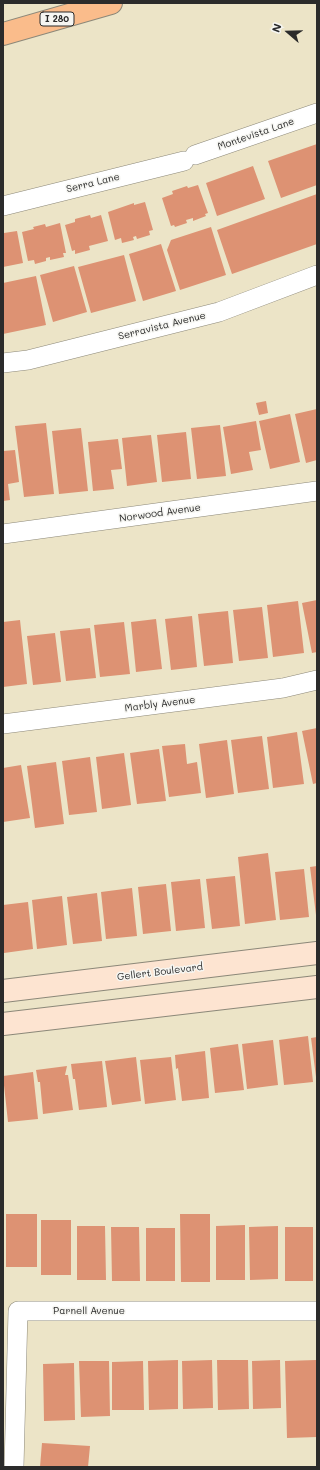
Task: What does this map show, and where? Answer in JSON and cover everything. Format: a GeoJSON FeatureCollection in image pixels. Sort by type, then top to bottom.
{"type":"FeatureCollection","features":[{"type":"Feature","properties":{"kind":"highway","name":"I 280"},"geometry":{"type":"LineString","coordinates":[[3,34],[112,3]]}},
{"type":"Feature","properties":{"kind":"main road","name":"Gellert Boulevard"},"geometry":{"type":"LineString","coordinates":[[3,991],[317,953]]}},
{"type":"Feature","properties":{"kind":"main road"},"geometry":{"type":"LineString","coordinates":[[3,1024],[317,987]]}},
{"type":"Feature","properties":{"kind":"street","name":"Montevista Lane"},"geometry":{"type":"LineString","coordinates":[[189,158],[317,113]]}},
{"type":"Feature","properties":{"kind":"street","name":"Serra Lane"},"geometry":{"type":"LineString","coordinates":[[3,206],[189,158]]}},
{"type":"Feature","properties":{"kind":"street","name":"Serravista Avenue"},"geometry":{"type":"LineString","coordinates":[[3,363],[28,360],[219,312],[317,275]]}},
{"type":"Feature","properties":{"kind":"street","name":"Norwood Avenue"},"geometry":{"type":"LineString","coordinates":[[3,534],[317,491]]}},
{"type":"Feature","properties":{"kind":"street","name":"Marbly Avenue"},"geometry":{"type":"LineString","coordinates":[[3,724],[282,688],[317,680]]}},
{"type":"Feature","properties":{"kind":"street","name":"Parnell Avenue"},"geometry":{"type":"LineString","coordinates":[[14,1467],[18,1311],[317,1311]]}},
{"type":"Feature","properties":{"kind":"building"},"geometry":{"type":"Polygon","coordinates":[[[317,144],[317,185],[281,198],[268,161],[317,144]]]}},
{"type":"Feature","properties":{"kind":"building"},"geometry":{"type":"Polygon","coordinates":[[[253,166],[265,199],[217,216],[206,183],[253,166]]]}},
{"type":"Feature","properties":{"kind":"building"},"geometry":{"type":"Polygon","coordinates":[[[198,185],[208,213],[205,214],[206,216],[193,221],[193,218],[186,220],[187,223],[175,227],[174,225],[171,226],[162,198],[173,194],[172,191],[187,186],[188,188],[198,185]]]}},
{"type":"Feature","properties":{"kind":"building"},"geometry":{"type":"Polygon","coordinates":[[[317,194],[317,244],[232,274],[217,230],[317,194]]]}},
{"type":"Feature","properties":{"kind":"building"},"geometry":{"type":"Polygon","coordinates":[[[145,202],[153,230],[149,231],[150,235],[137,239],[136,236],[133,237],[134,240],[122,243],[121,238],[115,240],[108,212],[134,203],[134,205],[145,202]]]}},
{"type":"Feature","properties":{"kind":"building"},"geometry":{"type":"Polygon","coordinates":[[[90,215],[91,218],[101,215],[108,241],[89,246],[90,250],[75,254],[75,250],[72,251],[65,225],[75,222],[75,219],[90,215]]]}},
{"type":"Feature","properties":{"kind":"building"},"geometry":{"type":"Polygon","coordinates":[[[60,223],[66,253],[63,253],[64,257],[50,260],[50,257],[46,258],[46,261],[35,264],[34,260],[28,261],[22,232],[45,224],[46,227],[60,223]]]}},
{"type":"Feature","properties":{"kind":"building"},"geometry":{"type":"Polygon","coordinates":[[[211,227],[226,275],[180,290],[167,250],[171,240],[211,227]]]}},
{"type":"Feature","properties":{"kind":"building"},"geometry":{"type":"Polygon","coordinates":[[[3,230],[4,233],[17,231],[23,263],[3,267],[3,230]]]}},
{"type":"Feature","properties":{"kind":"building"},"geometry":{"type":"Polygon","coordinates":[[[161,244],[176,291],[143,301],[129,254],[161,244]]]}},
{"type":"Feature","properties":{"kind":"building"},"geometry":{"type":"Polygon","coordinates":[[[124,255],[136,301],[91,313],[78,267],[124,255]]]}},
{"type":"Feature","properties":{"kind":"building"},"geometry":{"type":"Polygon","coordinates":[[[74,266],[87,312],[53,322],[40,275],[74,266]]]}},
{"type":"Feature","properties":{"kind":"building"},"geometry":{"type":"Polygon","coordinates":[[[36,276],[46,325],[3,334],[3,283],[36,276]]]}},
{"type":"Feature","properties":{"kind":"building"},"geometry":{"type":"Polygon","coordinates":[[[266,401],[268,413],[259,415],[256,403],[266,401]]]}},
{"type":"Feature","properties":{"kind":"building"},"geometry":{"type":"Polygon","coordinates":[[[317,409],[317,460],[306,463],[295,414],[317,409]]]}},
{"type":"Feature","properties":{"kind":"building"},"geometry":{"type":"Polygon","coordinates":[[[290,414],[300,462],[270,469],[259,421],[290,414]]]}},
{"type":"Feature","properties":{"kind":"building"},"geometry":{"type":"Polygon","coordinates":[[[256,421],[261,450],[249,452],[253,470],[231,474],[223,427],[256,421]]]}},
{"type":"Feature","properties":{"kind":"building"},"geometry":{"type":"Polygon","coordinates":[[[46,423],[54,494],[24,497],[15,426],[46,423]]]}},
{"type":"Feature","properties":{"kind":"building"},"geometry":{"type":"Polygon","coordinates":[[[220,425],[226,476],[197,479],[191,428],[220,425]]]}},
{"type":"Feature","properties":{"kind":"building"},"geometry":{"type":"Polygon","coordinates":[[[81,428],[88,491],[59,494],[52,431],[81,428]]]}},
{"type":"Feature","properties":{"kind":"building"},"geometry":{"type":"Polygon","coordinates":[[[186,432],[191,479],[162,482],[157,435],[186,432]]]}},
{"type":"Feature","properties":{"kind":"building"},"geometry":{"type":"Polygon","coordinates":[[[151,435],[157,482],[127,486],[122,438],[151,435]]]}},
{"type":"Feature","properties":{"kind":"building"},"geometry":{"type":"Polygon","coordinates":[[[118,439],[122,469],[111,470],[114,489],[93,491],[88,442],[118,439]]]}},
{"type":"Feature","properties":{"kind":"building"},"geometry":{"type":"Polygon","coordinates":[[[15,450],[19,482],[8,484],[10,500],[3,501],[3,451],[15,450]]]}},
{"type":"Feature","properties":{"kind":"building"},"geometry":{"type":"Polygon","coordinates":[[[317,600],[317,652],[312,653],[302,603],[317,600]]]}},
{"type":"Feature","properties":{"kind":"building"},"geometry":{"type":"Polygon","coordinates":[[[298,601],[304,653],[273,657],[267,605],[298,601]]]}},
{"type":"Feature","properties":{"kind":"building"},"geometry":{"type":"Polygon","coordinates":[[[262,607],[268,658],[239,661],[233,610],[262,607]]]}},
{"type":"Feature","properties":{"kind":"building"},"geometry":{"type":"Polygon","coordinates":[[[228,611],[233,663],[204,666],[198,614],[228,611]]]}},
{"type":"Feature","properties":{"kind":"building"},"geometry":{"type":"Polygon","coordinates":[[[192,616],[197,667],[171,670],[165,619],[192,616]]]}},
{"type":"Feature","properties":{"kind":"building"},"geometry":{"type":"Polygon","coordinates":[[[156,619],[162,669],[136,672],[131,622],[156,619]]]}},
{"type":"Feature","properties":{"kind":"building"},"geometry":{"type":"Polygon","coordinates":[[[20,620],[27,684],[3,687],[3,622],[20,620]]]}},
{"type":"Feature","properties":{"kind":"building"},"geometry":{"type":"Polygon","coordinates":[[[124,622],[130,674],[100,677],[94,625],[124,622]]]}},
{"type":"Feature","properties":{"kind":"building"},"geometry":{"type":"Polygon","coordinates":[[[90,628],[96,678],[66,681],[60,631],[90,628]]]}},
{"type":"Feature","properties":{"kind":"building"},"geometry":{"type":"Polygon","coordinates":[[[55,633],[61,682],[33,685],[27,636],[55,633]]]}},
{"type":"Feature","properties":{"kind":"building"},"geometry":{"type":"Polygon","coordinates":[[[317,728],[317,783],[313,784],[302,731],[317,728]]]}},
{"type":"Feature","properties":{"kind":"building"},"geometry":{"type":"Polygon","coordinates":[[[297,732],[304,784],[273,788],[267,737],[297,732]]]}},
{"type":"Feature","properties":{"kind":"building"},"geometry":{"type":"Polygon","coordinates":[[[262,736],[269,789],[238,793],[231,740],[262,736]]]}},
{"type":"Feature","properties":{"kind":"building"},"geometry":{"type":"Polygon","coordinates":[[[227,740],[234,794],[206,798],[199,744],[227,740]]]}},
{"type":"Feature","properties":{"kind":"building"},"geometry":{"type":"Polygon","coordinates":[[[185,744],[187,764],[197,762],[201,793],[169,797],[162,746],[185,744]]]}},
{"type":"Feature","properties":{"kind":"building"},"geometry":{"type":"Polygon","coordinates":[[[159,749],[166,801],[137,804],[130,753],[159,749]]]}},
{"type":"Feature","properties":{"kind":"building"},"geometry":{"type":"Polygon","coordinates":[[[124,753],[131,805],[102,809],[96,757],[124,753]]]}},
{"type":"Feature","properties":{"kind":"building"},"geometry":{"type":"Polygon","coordinates":[[[90,757],[97,812],[69,815],[62,761],[90,757]]]}},
{"type":"Feature","properties":{"kind":"building"},"geometry":{"type":"Polygon","coordinates":[[[56,762],[64,824],[35,828],[27,766],[56,762]]]}},
{"type":"Feature","properties":{"kind":"building"},"geometry":{"type":"Polygon","coordinates":[[[21,765],[30,818],[3,822],[3,768],[21,765]]]}},
{"type":"Feature","properties":{"kind":"building"},"geometry":{"type":"Polygon","coordinates":[[[268,853],[276,920],[245,924],[238,857],[268,853]]]}},
{"type":"Feature","properties":{"kind":"building"},"geometry":{"type":"Polygon","coordinates":[[[317,866],[317,915],[316,915],[310,867],[317,866]]]}},
{"type":"Feature","properties":{"kind":"building"},"geometry":{"type":"Polygon","coordinates":[[[304,869],[309,917],[280,920],[275,872],[304,869]]]}},
{"type":"Feature","properties":{"kind":"building"},"geometry":{"type":"Polygon","coordinates":[[[235,876],[240,926],[212,929],[206,879],[235,876]]]}},
{"type":"Feature","properties":{"kind":"building"},"geometry":{"type":"Polygon","coordinates":[[[200,879],[205,928],[176,931],[171,882],[200,879]]]}},
{"type":"Feature","properties":{"kind":"building"},"geometry":{"type":"Polygon","coordinates":[[[166,884],[171,931],[143,934],[138,887],[166,884]]]}},
{"type":"Feature","properties":{"kind":"building"},"geometry":{"type":"Polygon","coordinates":[[[132,888],[137,936],[106,939],[101,892],[132,888]]]}},
{"type":"Feature","properties":{"kind":"building"},"geometry":{"type":"Polygon","coordinates":[[[97,893],[102,941],[73,944],[67,897],[97,893]]]}},
{"type":"Feature","properties":{"kind":"building"},"geometry":{"type":"Polygon","coordinates":[[[62,896],[67,945],[37,949],[32,900],[62,896]]]}},
{"type":"Feature","properties":{"kind":"building"},"geometry":{"type":"Polygon","coordinates":[[[28,902],[33,949],[4,953],[3,905],[28,902]]]}},
{"type":"Feature","properties":{"kind":"building"},"geometry":{"type":"Polygon","coordinates":[[[308,1036],[313,1082],[284,1085],[279,1040],[308,1036]]]}},
{"type":"Feature","properties":{"kind":"building"},"geometry":{"type":"Polygon","coordinates":[[[317,1037],[317,1077],[316,1077],[311,1038],[317,1037]]]}},
{"type":"Feature","properties":{"kind":"building"},"geometry":{"type":"Polygon","coordinates":[[[273,1040],[278,1085],[247,1089],[242,1044],[273,1040]]]}},
{"type":"Feature","properties":{"kind":"building"},"geometry":{"type":"Polygon","coordinates":[[[238,1044],[244,1090],[215,1093],[210,1048],[238,1044]]]}},
{"type":"Feature","properties":{"kind":"building"},"geometry":{"type":"Polygon","coordinates":[[[205,1051],[209,1098],[182,1101],[175,1055],[205,1051]]]}},
{"type":"Feature","properties":{"kind":"building"},"geometry":{"type":"Polygon","coordinates":[[[136,1057],[141,1101],[112,1105],[105,1061],[136,1057]]]}},
{"type":"Feature","properties":{"kind":"building"},"geometry":{"type":"Polygon","coordinates":[[[171,1057],[176,1100],[145,1104],[140,1060],[171,1057]]]}},
{"type":"Feature","properties":{"kind":"building"},"geometry":{"type":"Polygon","coordinates":[[[102,1061],[107,1107],[79,1110],[75,1079],[73,1079],[71,1064],[102,1061]]]}},
{"type":"Feature","properties":{"kind":"building"},"geometry":{"type":"Polygon","coordinates":[[[67,1066],[65,1075],[68,1075],[73,1110],[43,1114],[40,1082],[38,1082],[36,1070],[67,1066]]]}},
{"type":"Feature","properties":{"kind":"building"},"geometry":{"type":"Polygon","coordinates":[[[33,1072],[38,1119],[8,1122],[3,1076],[33,1072]]]}},
{"type":"Feature","properties":{"kind":"building"},"geometry":{"type":"Polygon","coordinates":[[[6,1214],[37,1214],[37,1267],[6,1267],[6,1214]]]}},
{"type":"Feature","properties":{"kind":"building"},"geometry":{"type":"Polygon","coordinates":[[[180,1214],[210,1214],[210,1282],[181,1282],[180,1214]]]}},
{"type":"Feature","properties":{"kind":"building"},"geometry":{"type":"Polygon","coordinates":[[[41,1220],[71,1220],[71,1275],[41,1275],[41,1220]]]}},
{"type":"Feature","properties":{"kind":"building"},"geometry":{"type":"Polygon","coordinates":[[[245,1225],[245,1280],[216,1280],[216,1226],[245,1225]]]}},
{"type":"Feature","properties":{"kind":"building"},"geometry":{"type":"Polygon","coordinates":[[[77,1226],[105,1226],[106,1280],[77,1280],[77,1226]]]}},
{"type":"Feature","properties":{"kind":"building"},"geometry":{"type":"Polygon","coordinates":[[[278,1226],[278,1279],[250,1280],[249,1227],[278,1226]]]}},
{"type":"Feature","properties":{"kind":"building"},"geometry":{"type":"Polygon","coordinates":[[[111,1227],[139,1227],[140,1281],[112,1281],[111,1227]]]}},
{"type":"Feature","properties":{"kind":"building"},"geometry":{"type":"Polygon","coordinates":[[[285,1227],[313,1227],[313,1281],[285,1281],[285,1227]]]}},
{"type":"Feature","properties":{"kind":"building"},"geometry":{"type":"Polygon","coordinates":[[[146,1228],[175,1228],[175,1281],[146,1281],[146,1228]]]}},
{"type":"Feature","properties":{"kind":"building"},"geometry":{"type":"Polygon","coordinates":[[[178,1360],[178,1409],[149,1410],[148,1361],[178,1360]]]}},
{"type":"Feature","properties":{"kind":"building"},"geometry":{"type":"Polygon","coordinates":[[[212,1360],[213,1408],[183,1409],[182,1361],[212,1360]]]}},
{"type":"Feature","properties":{"kind":"building"},"geometry":{"type":"Polygon","coordinates":[[[217,1360],[248,1360],[249,1409],[218,1410],[217,1360]]]}},
{"type":"Feature","properties":{"kind":"building"},"geometry":{"type":"Polygon","coordinates":[[[280,1360],[281,1408],[253,1409],[252,1361],[280,1360]]]}},
{"type":"Feature","properties":{"kind":"building"},"geometry":{"type":"Polygon","coordinates":[[[316,1360],[317,1437],[287,1438],[285,1361],[316,1360]]]}},
{"type":"Feature","properties":{"kind":"building"},"geometry":{"type":"Polygon","coordinates":[[[79,1361],[109,1361],[110,1416],[81,1417],[79,1361]]]}},
{"type":"Feature","properties":{"kind":"building"},"geometry":{"type":"Polygon","coordinates":[[[143,1361],[144,1410],[112,1410],[112,1362],[143,1361]]]}},
{"type":"Feature","properties":{"kind":"building"},"geometry":{"type":"Polygon","coordinates":[[[74,1363],[75,1420],[44,1421],[43,1364],[74,1363]]]}},
{"type":"Feature","properties":{"kind":"building"},"geometry":{"type":"Polygon","coordinates":[[[42,1443],[90,1446],[88,1467],[40,1467],[42,1443]]]}}]}
